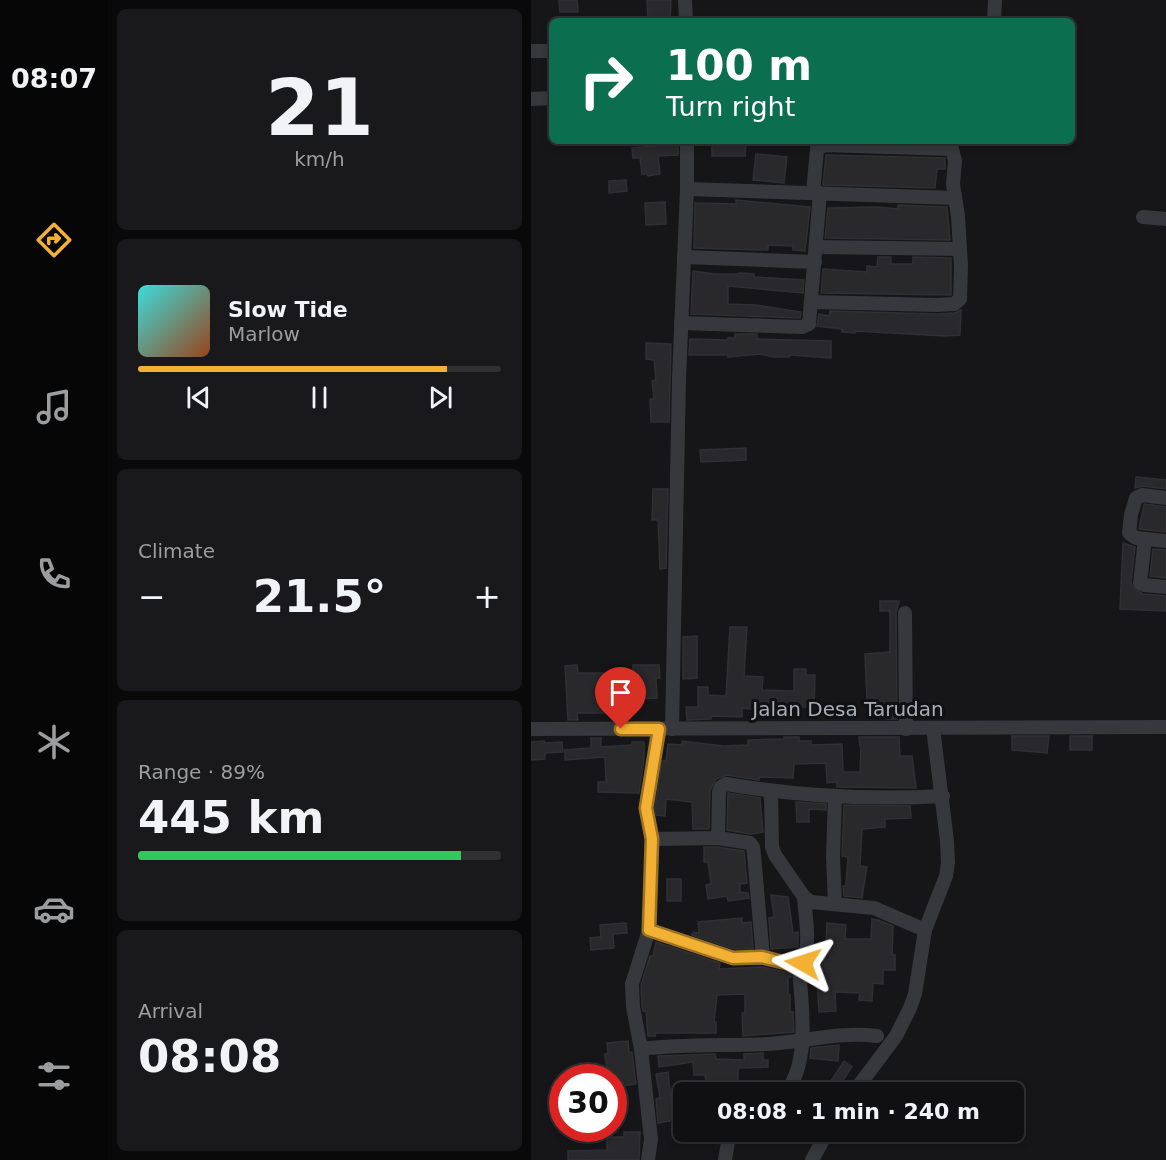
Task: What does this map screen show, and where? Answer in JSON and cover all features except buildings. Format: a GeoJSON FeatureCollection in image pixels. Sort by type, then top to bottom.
{"type":"FeatureCollection","features":[{"type":"Feature","properties":{"kind":"street"},"geometry":{"type":"LineString","coordinates":[[685,0],[686,18]]}},
{"type":"Feature","properties":{"kind":"street"},"geometry":{"type":"LineString","coordinates":[[994,18],[995,0]]}},
{"type":"Feature","properties":{"kind":"street"},"geometry":{"type":"LineString","coordinates":[[531,51],[549,51]]}},
{"type":"Feature","properties":{"kind":"street"},"geometry":{"type":"LineString","coordinates":[[531,99],[549,98]]}},
{"type":"Feature","properties":{"kind":"street"},"geometry":{"type":"LineString","coordinates":[[648,1160],[651,1139],[641,1049],[633,1007],[632,984],[649,930],[652,839],[646,808],[665,729],[687,144]]}},
{"type":"Feature","properties":{"kind":"street"},"geometry":{"type":"LineString","coordinates":[[681,323],[803,327],[809,324],[816,247],[817,149],[825,144],[935,147],[954,150],[953,184],[960,249],[960,299],[954,304],[905,306],[812,302]]}},
{"type":"Feature","properties":{"kind":"street"},"geometry":{"type":"LineString","coordinates":[[687,189],[955,198]]}},
{"type":"Feature","properties":{"kind":"street"},"geometry":{"type":"LineString","coordinates":[[1143,217],[1166,219]]}},
{"type":"Feature","properties":{"kind":"street"},"geometry":{"type":"LineString","coordinates":[[816,247],[960,249]]}},
{"type":"Feature","properties":{"kind":"street"},"geometry":{"type":"LineString","coordinates":[[684,257],[815,262]]}},
{"type":"Feature","properties":{"kind":"street"},"geometry":{"type":"LineString","coordinates":[[1166,498],[1142,495],[1134,499],[1129,533],[1133,537],[1166,541]]}},
{"type":"Feature","properties":{"kind":"street"},"geometry":{"type":"LineString","coordinates":[[1145,539],[1140,583],[1166,587]]}},
{"type":"Feature","properties":{"kind":"street"},"geometry":{"type":"LineString","coordinates":[[905,614],[906,729]]}},
{"type":"Feature","properties":{"kind":"street","name":"Jalan Desa Tarudan"},"geometry":{"type":"LineString","coordinates":[[531,729],[1166,727]]}},
{"type":"Feature","properties":{"kind":"street"},"geometry":{"type":"LineString","coordinates":[[862,1082],[896,1036],[910,1008],[915,994],[925,930],[947,870],[933,728]]}},
{"type":"Feature","properties":{"kind":"street"},"geometry":{"type":"LineString","coordinates":[[718,838],[719,792],[723,785],[771,792],[835,796],[938,796]]}},
{"type":"Feature","properties":{"kind":"street"},"geometry":{"type":"LineString","coordinates":[[771,792],[772,848],[804,897],[807,937],[803,963],[799,966],[803,1041],[793,1082]]}},
{"type":"Feature","properties":{"kind":"street"},"geometry":{"type":"LineString","coordinates":[[835,796],[833,857],[835,904]]}},
{"type":"Feature","properties":{"kind":"street"},"geometry":{"type":"LineString","coordinates":[[652,839],[718,838],[745,841],[753,847],[762,957]]}},
{"type":"Feature","properties":{"kind":"street"},"geometry":{"type":"LineString","coordinates":[[804,897],[814,902],[874,908],[925,930]]}},
{"type":"Feature","properties":{"kind":"street"},"geometry":{"type":"LineString","coordinates":[[649,930],[733,958],[762,957],[799,966]]}},
{"type":"Feature","properties":{"kind":"street"},"geometry":{"type":"LineString","coordinates":[[641,1049],[664,1046],[768,1044],[851,1034],[877,1036]]}},
{"type":"Feature","properties":{"kind":"street"},"geometry":{"type":"LineString","coordinates":[[725,1160],[728,1142]]}},
{"type":"Feature","properties":{"kind":"street"},"geometry":{"type":"LineString","coordinates":[[812,1160],[822,1142]]}},
{"type":"Feature","properties":{"kind":"route"},"geometry":{"type":"LineString","coordinates":[[621,729],[659,729],[646,808],[652,839],[649,930],[733,958],[762,957],[799,966],[803,963]]}}]}
